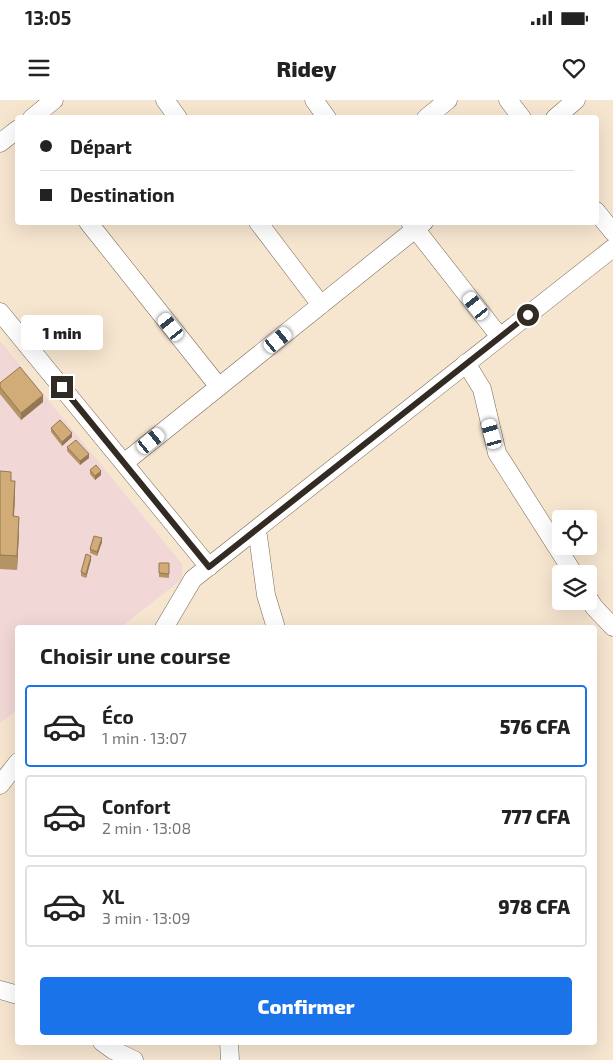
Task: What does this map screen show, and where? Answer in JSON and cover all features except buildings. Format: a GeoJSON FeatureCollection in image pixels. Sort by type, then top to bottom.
{"type":"FeatureCollection","features":[{"type":"Feature","properties":{"kind":"street"},"geometry":{"type":"LineString","coordinates":[[36,115],[54,100]]}},
{"type":"Feature","properties":{"kind":"street"},"geometry":{"type":"LineString","coordinates":[[164,100],[176,115]]}},
{"type":"Feature","properties":{"kind":"street"},"geometry":{"type":"LineString","coordinates":[[314,100],[326,115]]}},
{"type":"Feature","properties":{"kind":"street"},"geometry":{"type":"LineString","coordinates":[[430,115],[448,100]]}},
{"type":"Feature","properties":{"kind":"street"},"geometry":{"type":"LineString","coordinates":[[508,100],[520,115]]}},
{"type":"Feature","properties":{"kind":"street"},"geometry":{"type":"LineString","coordinates":[[558,115],[576,100]]}},
{"type":"Feature","properties":{"kind":"street"},"geometry":{"type":"LineString","coordinates":[[0,143],[15,133]]}},
{"type":"Feature","properties":{"kind":"street"},"geometry":{"type":"LineString","coordinates":[[599,215],[613,232]]}},
{"type":"Feature","properties":{"kind":"street"},"geometry":{"type":"LineString","coordinates":[[90,225],[219,387]]}},
{"type":"Feature","properties":{"kind":"street"},"geometry":{"type":"LineString","coordinates":[[260,225],[321,305]]}},
{"type":"Feature","properties":{"kind":"street"},"geometry":{"type":"LineString","coordinates":[[124,463],[321,305],[416,225],[500,337]]}},
{"type":"Feature","properties":{"kind":"street"},"geometry":{"type":"LineString","coordinates":[[166,625],[194,579],[613,248]]}},
{"type":"Feature","properties":{"kind":"street"},"geometry":{"type":"LineString","coordinates":[[0,312],[209,567]]}},
{"type":"Feature","properties":{"kind":"street"},"geometry":{"type":"LineString","coordinates":[[466,364],[482,389],[487,416],[498,454],[568,565]]}},
{"type":"Feature","properties":{"kind":"street"},"geometry":{"type":"LineString","coordinates":[[258,536],[266,595],[275,625]]}},
{"type":"Feature","properties":{"kind":"street"},"geometry":{"type":"LineString","coordinates":[[597,610],[613,627]]}},
{"type":"Feature","properties":{"kind":"street"},"geometry":{"type":"LineString","coordinates":[[0,785],[15,766]]}},
{"type":"Feature","properties":{"kind":"street"},"geometry":{"type":"LineString","coordinates":[[0,990],[15,994]]}},
{"type":"Feature","properties":{"kind":"street"},"geometry":{"type":"LineString","coordinates":[[106,1045],[134,1060]]}},
{"type":"Feature","properties":{"kind":"street"},"geometry":{"type":"LineString","coordinates":[[229,1045],[230,1060]]}},
{"type":"Feature","properties":{"kind":"shaded area"},"geometry":{"type":"Polygon","coordinates":[[[0,341],[182,564],[182,579],[124,625],[15,625],[15,712],[0,723],[0,341]]]}},
{"type":"Feature","properties":{"kind":"route"},"geometry":{"type":"LineString","coordinates":[[62,387],[209,567],[528,315]]}}]}
